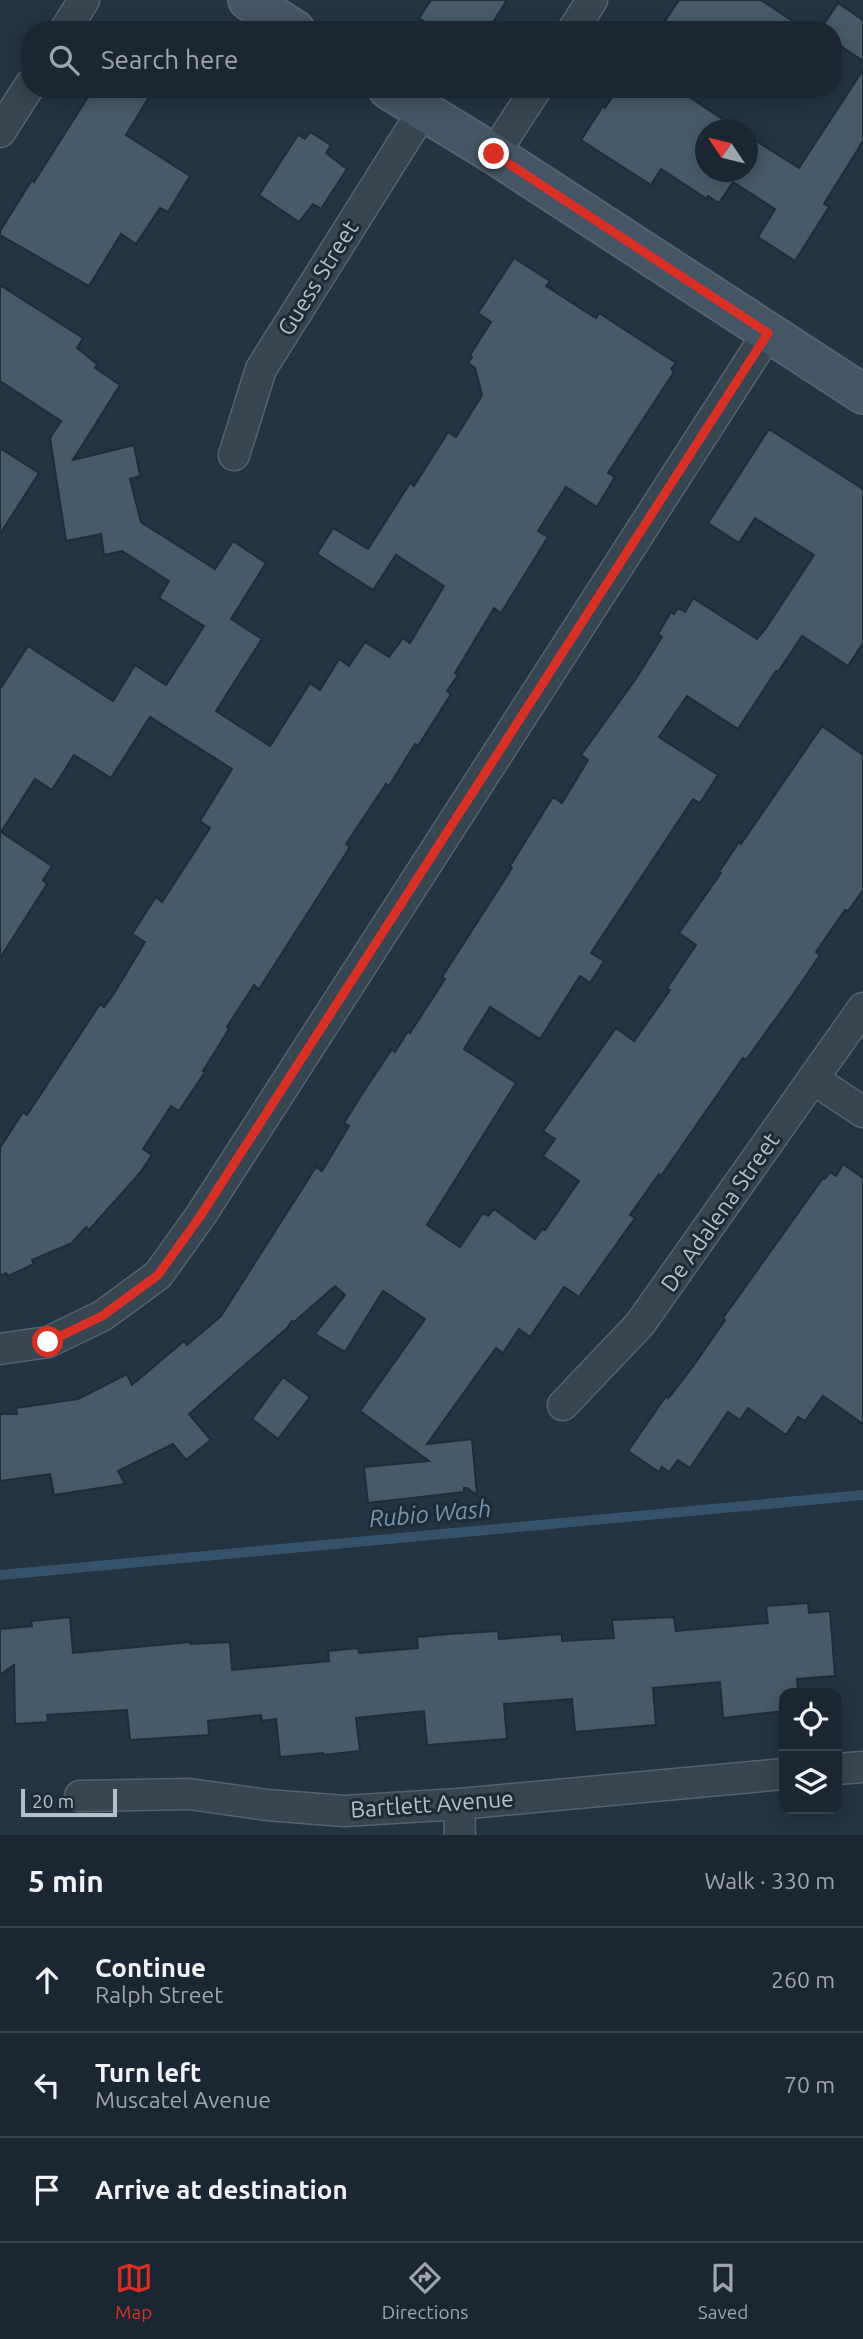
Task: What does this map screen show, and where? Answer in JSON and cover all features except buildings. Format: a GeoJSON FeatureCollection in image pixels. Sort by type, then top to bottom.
{"type":"FeatureCollection","features":[{"type":"Feature","properties":{"kind":"street"},"geometry":{"type":"LineString","coordinates":[[71,21],[84,0]]}},
{"type":"Feature","properties":{"kind":"street"},"geometry":{"type":"LineString","coordinates":[[248,0],[281,21]]}},
{"type":"Feature","properties":{"kind":"street"},"geometry":{"type":"LineString","coordinates":[[579,21],[592,0]]}},
{"type":"Feature","properties":{"kind":"street"},"geometry":{"type":"LineString","coordinates":[[0,132],[22,98]]}},
{"type":"Feature","properties":{"kind":"street"},"geometry":{"type":"LineString","coordinates":[[402,98],[494,154],[863,394]]}},
{"type":"Feature","properties":{"kind":"street"},"geometry":{"type":"LineString","coordinates":[[494,154],[530,98]]}},
{"type":"Feature","properties":{"kind":"street","name":"Guess Street"},"geometry":{"type":"LineString","coordinates":[[234,455],[261,369],[423,111]]}},
{"type":"Feature","properties":{"kind":"street"},"geometry":{"type":"LineString","coordinates":[[0,1349],[48,1342],[102,1316],[158,1275],[209,1203],[768,333]]}},
{"type":"Feature","properties":{"kind":"street","name":"De Adalena Street"},"geometry":{"type":"LineString","coordinates":[[563,1405],[640,1324],[863,1008]]}},
{"type":"Feature","properties":{"kind":"street"},"geometry":{"type":"LineString","coordinates":[[813,1079],[863,1112]]}},
{"type":"Feature","properties":{"kind":"street"},"geometry":{"type":"LineString","coordinates":[[842,1769],[863,1767]]}},
{"type":"Feature","properties":{"kind":"street","name":"Bartlett Avenue"},"geometry":{"type":"LineString","coordinates":[[80,1796],[189,1794],[267,1805],[344,1811],[459,1804],[779,1774]]}},
{"type":"Feature","properties":{"kind":"street"},"geometry":{"type":"LineString","coordinates":[[459,1804],[460,1835]]}},
{"type":"Feature","properties":{"kind":"waterway","name":"Rubio Wash"},"geometry":{"type":"LineString","coordinates":[[0,1575],[863,1495]]}},
{"type":"Feature","properties":{"kind":"route"},"geometry":{"type":"LineString","coordinates":[[48,1342],[102,1316],[158,1275],[201,1215],[768,333],[494,154]]}}]}
